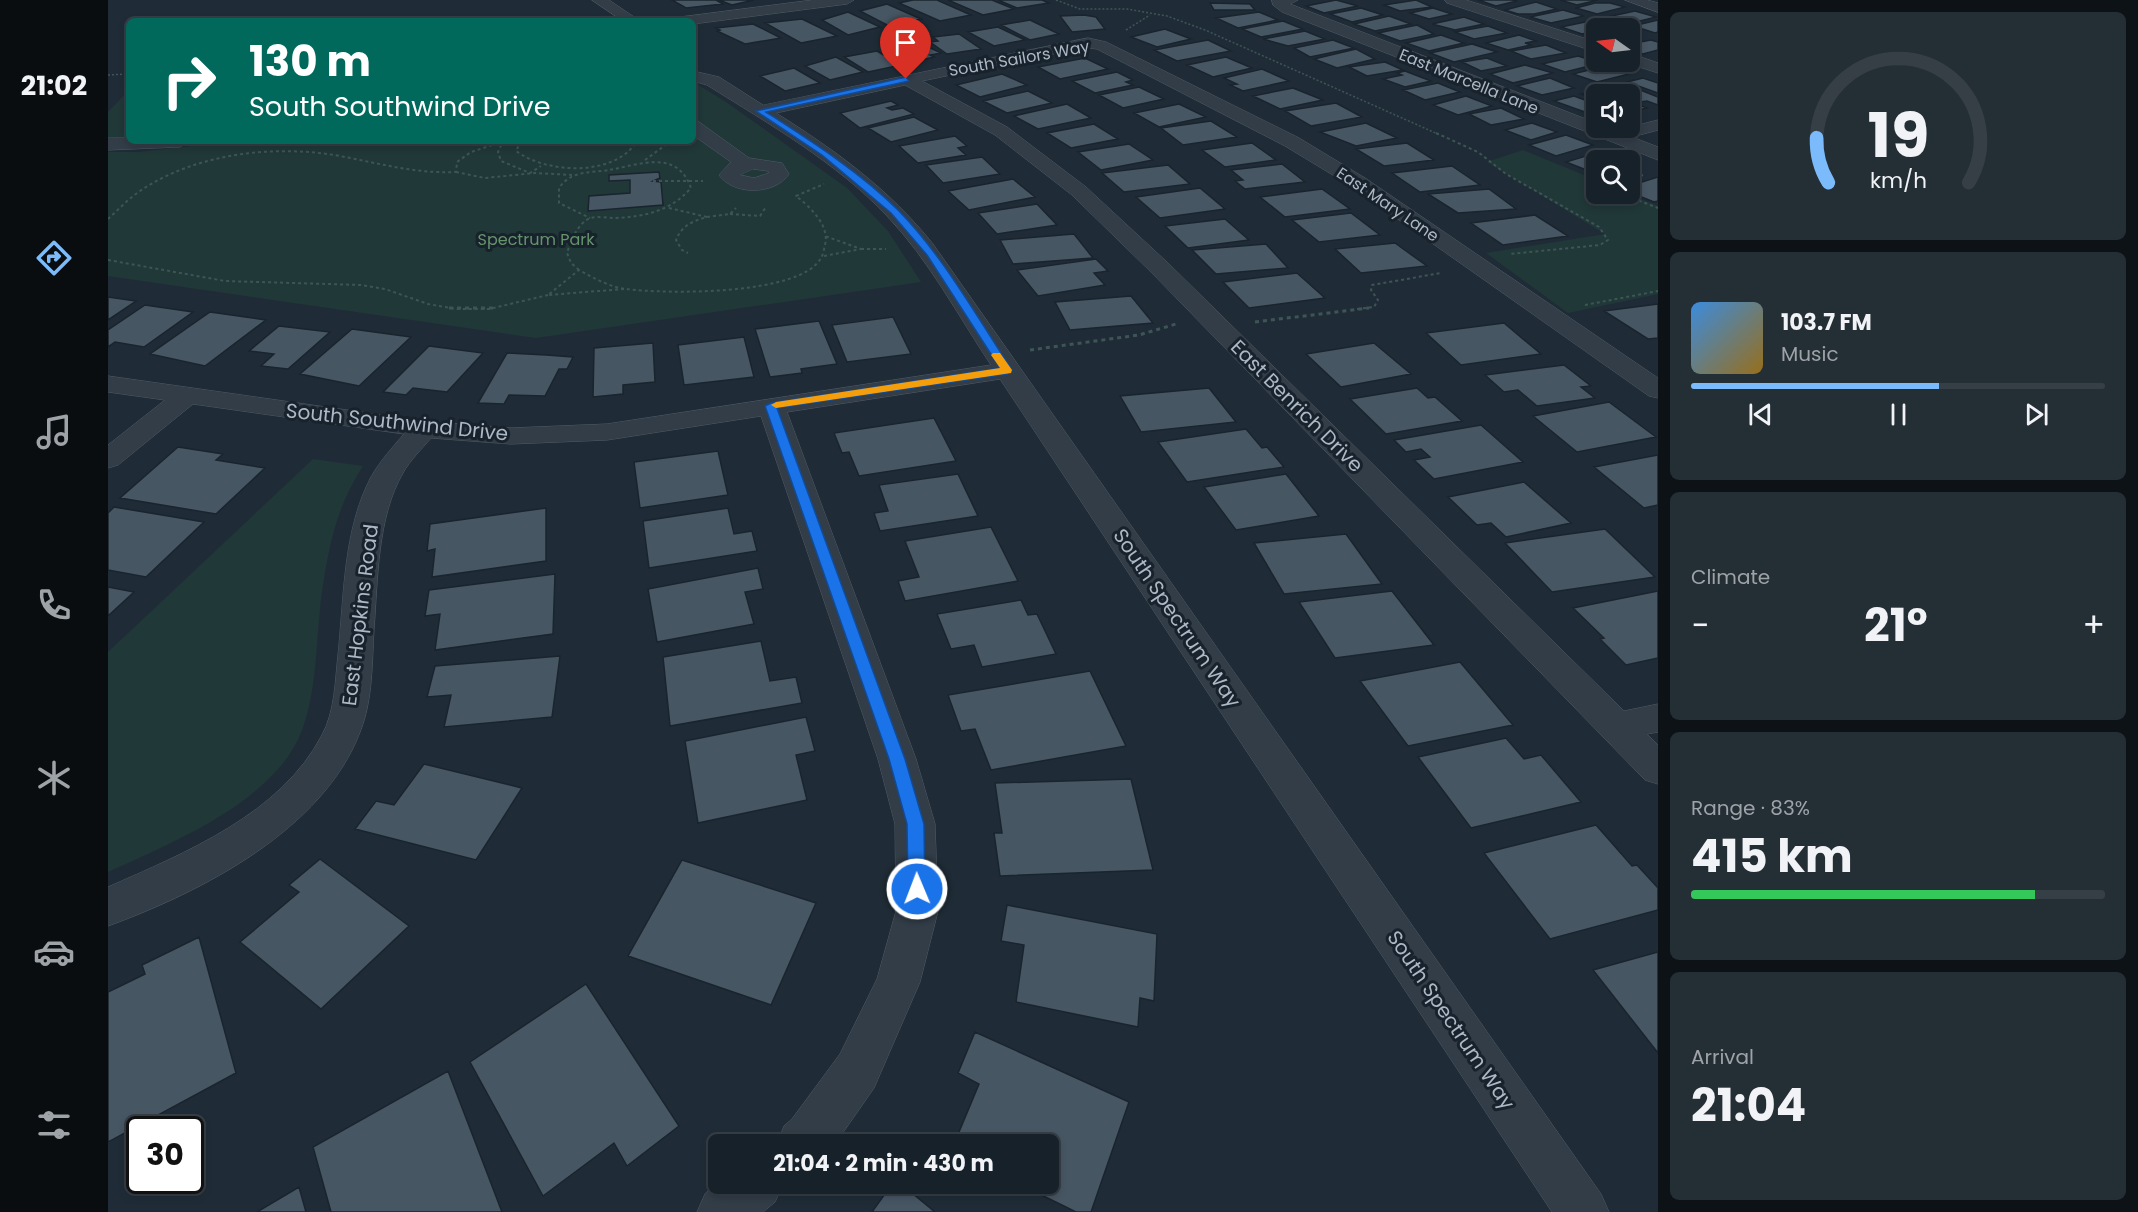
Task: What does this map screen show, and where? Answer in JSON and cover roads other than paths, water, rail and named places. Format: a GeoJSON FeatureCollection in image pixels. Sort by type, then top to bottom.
{"type":"FeatureCollection","features":[{"type":"Feature","properties":{"kind":"street"},"geometry":{"type":"LineString","coordinates":[[599,0],[628,18]]}},
{"type":"Feature","properties":{"kind":"street"},"geometry":{"type":"LineString","coordinates":[[696,19],[847,0]]}},
{"type":"Feature","properties":{"kind":"street"},"geometry":{"type":"LineString","coordinates":[[1452,0],[1586,44]]}},
{"type":"Feature","properties":{"kind":"street"},"geometry":{"type":"LineString","coordinates":[[1632,0],[1658,8]]}},
{"type":"Feature","properties":{"kind":"street","name":"East Marcella Lane"},"geometry":{"type":"LineString","coordinates":[[1286,3],[1586,126]]}},
{"type":"Feature","properties":{"kind":"street"},"geometry":{"type":"LineString","coordinates":[[584,5],[604,18]]}},
{"type":"Feature","properties":{"kind":"street","name":"South Sailors Way"},"geometry":{"type":"LineString","coordinates":[[760,111],[1069,46],[1088,43],[1101,45]]}},
{"type":"Feature","properties":{"kind":"street","name":"East Mary Lane"},"geometry":{"type":"LineString","coordinates":[[1101,45],[1292,142],[1358,182],[1658,390]]}},
{"type":"Feature","properties":{"kind":"street"},"geometry":{"type":"LineString","coordinates":[[1640,62],[1658,68]]}},
{"type":"Feature","properties":{"kind":"street","name":"South Spectrum Way"},"geometry":{"type":"LineString","coordinates":[[700,72],[760,111],[813,165],[894,212],[1017,360],[1582,1212]]}},
{"type":"Feature","properties":{"kind":"street","name":"East Benrich Drive"},"geometry":{"type":"LineString","coordinates":[[906,79],[1001,131],[1079,191],[1160,268],[1658,769]]}},
{"type":"Feature","properties":{"kind":"street"},"geometry":{"type":"LineString","coordinates":[[1640,130],[1658,125]]}},
{"type":"Feature","properties":{"kind":"street"},"geometry":{"type":"LineString","coordinates":[[696,128],[745,164],[761,163],[775,167],[813,165]]}},
{"type":"Feature","properties":{"kind":"street","name":"East Marcella Lane"},"geometry":{"type":"LineString","coordinates":[[1615,138],[1658,154]]}},
{"type":"Feature","properties":{"kind":"street"},"geometry":{"type":"LineString","coordinates":[[108,144],[126,143]]}},
{"type":"Feature","properties":{"kind":"street","name":"South Southwind Drive"},"geometry":{"type":"LineString","coordinates":[[108,384],[424,429],[511,436],[607,432],[771,406],[1017,360]]}},
{"type":"Feature","properties":{"kind":"street"},"geometry":{"type":"LineString","coordinates":[[108,459],[187,396]]}},
{"type":"Feature","properties":{"kind":"street"},"geometry":{"type":"LineString","coordinates":[[771,406],[897,759],[915,824],[917,910],[897,982],[857,1071],[812,1134]]}},
{"type":"Feature","properties":{"kind":"street","name":"East Hopkins Road"},"geometry":{"type":"LineString","coordinates":[[108,907],[241,842],[281,812],[313,780],[338,742],[351,707],[368,532],[384,479],[424,429]]}},
{"type":"Feature","properties":{"kind":"street"},"geometry":{"type":"LineString","coordinates":[[1617,727],[1658,718]]}},
{"type":"Feature","properties":{"kind":"street"},"geometry":{"type":"LineString","coordinates":[[723,1212],[745,1194]]}},
{"type":"Feature","properties":{"kind":"park label","name":"Spectrum Park"},"geometry":{"type":"Point","coordinates":[536,239]}}]}
